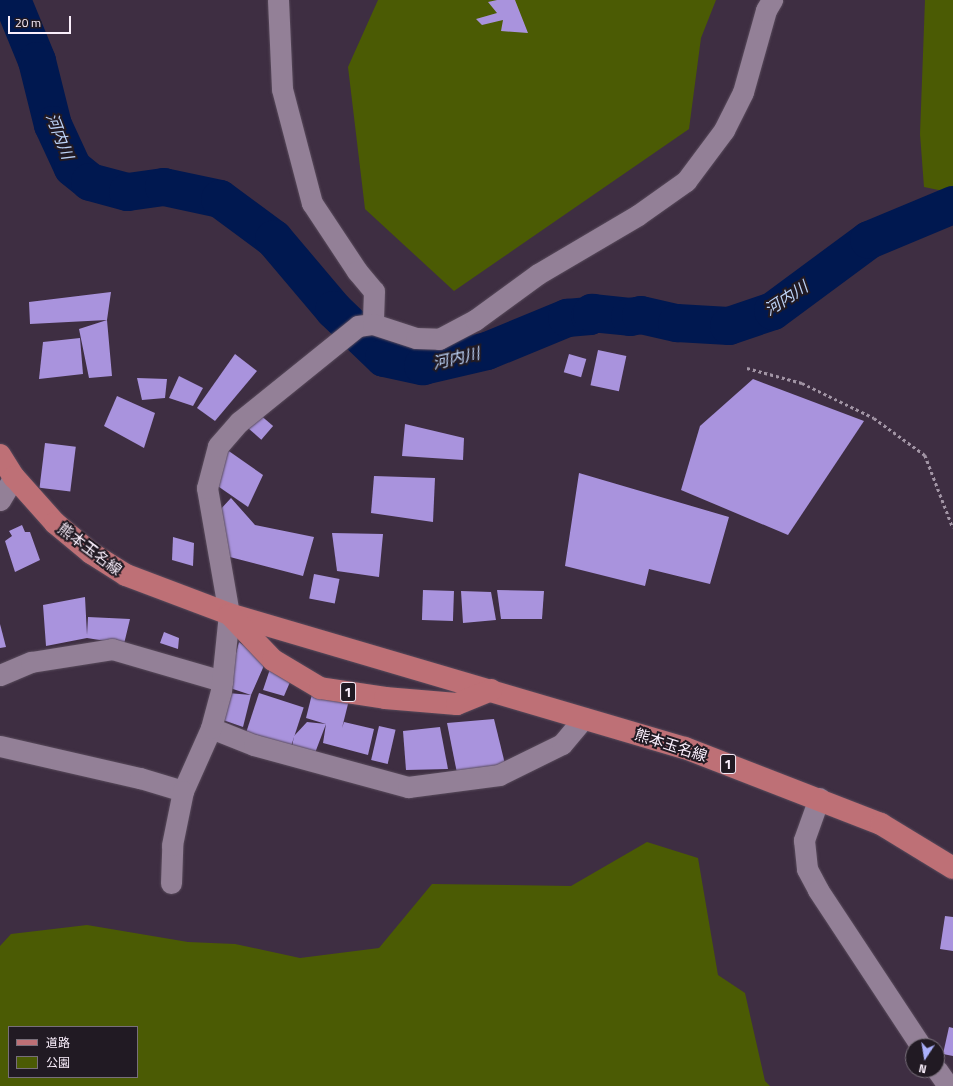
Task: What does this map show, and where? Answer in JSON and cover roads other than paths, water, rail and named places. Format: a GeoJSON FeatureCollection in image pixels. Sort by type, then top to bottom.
{"type":"FeatureCollection","features":[{"type":"Feature","properties":{"kind":"main road","name":"熊本玉名線"},"geometry":{"type":"LineString","coordinates":[[0,455],[14,477],[55,523],[91,553],[126,575],[229,614],[685,748],[819,798],[881,824],[953,868]]}},
{"type":"Feature","properties":{"kind":"main road","name":"熊本玉名線"},"geometry":{"type":"LineString","coordinates":[[229,614],[273,660],[320,688],[385,698],[456,704],[491,690]]}},
{"type":"Feature","properties":{"kind":"street"},"geometry":{"type":"LineString","coordinates":[[278,0],[282,89],[312,203],[357,271],[374,291],[373,324]]}},
{"type":"Feature","properties":{"kind":"street"},"geometry":{"type":"LineString","coordinates":[[171,882],[172,845],[183,791],[211,728],[222,681],[229,614],[207,488],[218,446],[240,422],[301,370],[358,326],[373,324],[416,338],[439,339],[475,320],[538,274],[638,215],[686,181],[724,130],[743,92],[766,10],[772,0]]}},
{"type":"Feature","properties":{"kind":"street"},"geometry":{"type":"LineString","coordinates":[[0,500],[14,477]]}},
{"type":"Feature","properties":{"kind":"street"},"geometry":{"type":"LineString","coordinates":[[0,675],[31,662],[112,649],[222,681]]}},
{"type":"Feature","properties":{"kind":"street"},"geometry":{"type":"LineString","coordinates":[[211,728],[254,745],[408,787],[499,775],[562,744],[584,718]]}},
{"type":"Feature","properties":{"kind":"street"},"geometry":{"type":"LineString","coordinates":[[0,746],[140,778],[183,791]]}},
{"type":"Feature","properties":{"kind":"street"},"geometry":{"type":"LineString","coordinates":[[819,798],[804,840],[807,869],[818,890],[916,1038]]}},
{"type":"Feature","properties":{"kind":"waterway","name":"河内川"},"geometry":{"type":"LineString","coordinates":[[12,0],[37,61],[53,125],[73,168],[90,182],[128,192],[164,187],[220,199],[274,239],[334,310],[384,358],[423,366],[487,351],[567,318],[590,316],[592,313],[630,317],[641,315],[677,323],[729,326],[773,311],[869,240],[953,205]]}}]}
